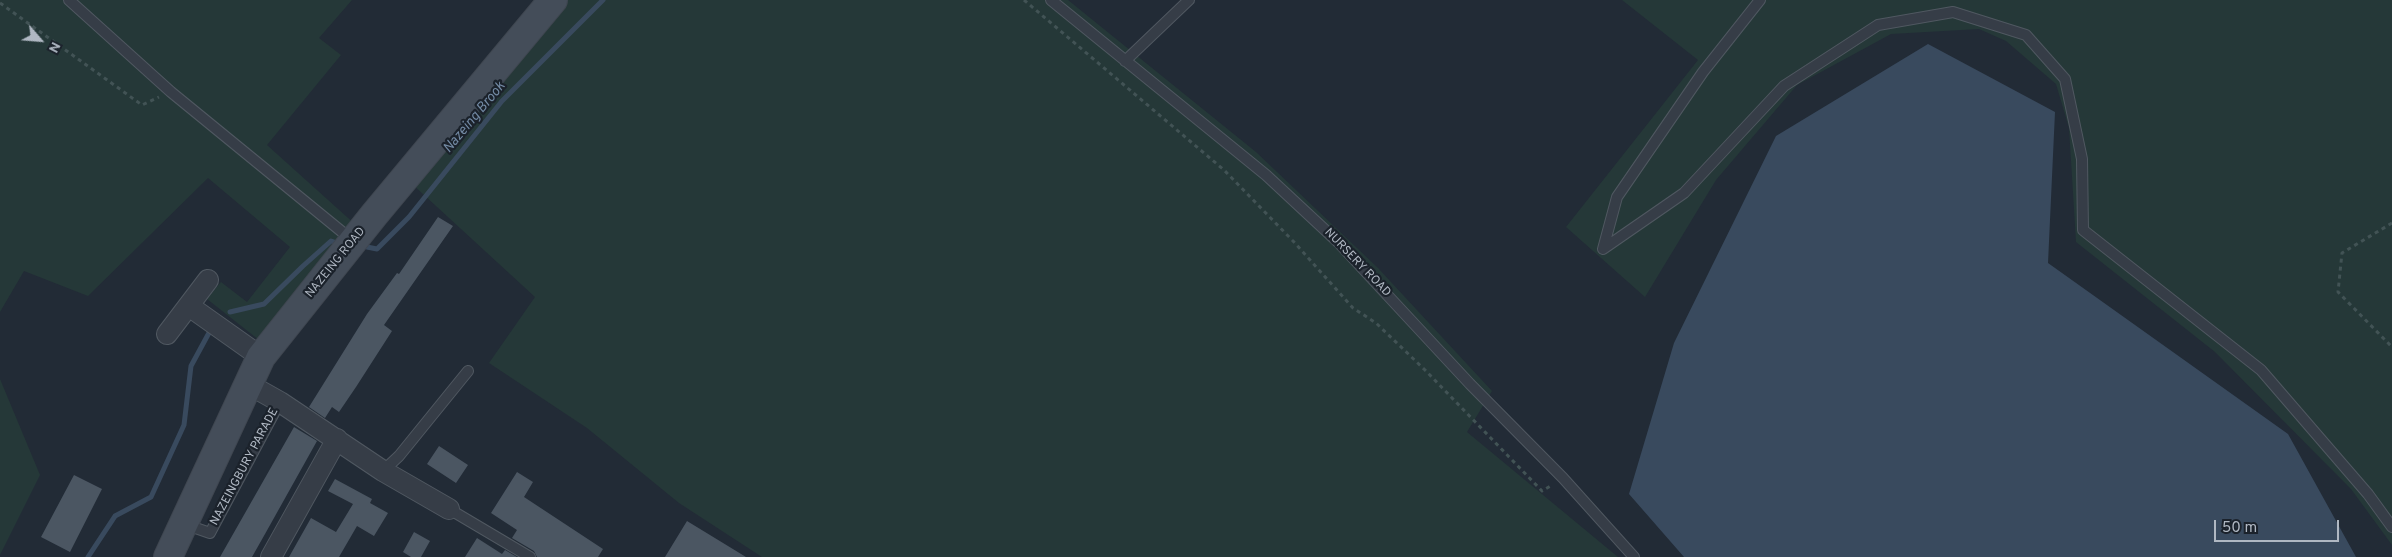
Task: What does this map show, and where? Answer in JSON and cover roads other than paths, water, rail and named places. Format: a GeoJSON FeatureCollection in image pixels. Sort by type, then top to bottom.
{"type":"FeatureCollection","features":[{"type":"Feature","properties":{"kind":"main road","name":"NAZEING ROAD"},"geometry":{"type":"LineString","coordinates":[[168,557],[260,357],[353,241],[553,0]]}},
{"type":"Feature","properties":{"kind":"street"},"geometry":{"type":"LineString","coordinates":[[166,334],[208,280]]}},
{"type":"Feature","properties":{"kind":"street"},"geometry":{"type":"LineString","coordinates":[[188,306],[260,357]]}},
{"type":"Feature","properties":{"kind":"street"},"geometry":{"type":"LineString","coordinates":[[248,384],[280,402],[383,471],[449,510]]}},
{"type":"Feature","properties":{"kind":"street"},"geometry":{"type":"LineString","coordinates":[[271,557],[337,439]]}},
{"type":"Feature","properties":{"kind":"lane"},"geometry":{"type":"LineString","coordinates":[[69,0],[171,92],[353,241]]}},
{"type":"Feature","properties":{"kind":"lane","name":"NURSERY ROAD"},"geometry":{"type":"LineString","coordinates":[[1051,0],[1266,175],[1338,242],[1470,384],[1563,478],[1634,557]]}},
{"type":"Feature","properties":{"kind":"lane"},"geometry":{"type":"LineString","coordinates":[[1125,61],[1190,0]]}},
{"type":"Feature","properties":{"kind":"lane"},"geometry":{"type":"LineString","coordinates":[[1760,0],[1703,72],[1617,197],[1603,249],[1684,193],[1784,86],[1878,25],[1954,12],[2026,34],[2065,79],[2082,159],[2083,230],[2261,370],[2368,494],[2392,527]]}},
{"type":"Feature","properties":{"kind":"lane"},"geometry":{"type":"LineString","coordinates":[[383,471],[399,456],[468,371]]}},
{"type":"Feature","properties":{"kind":"lane","name":"NAZEINGBURY PARADE"},"geometry":{"type":"LineString","coordinates":[[183,524],[210,533],[280,402]]}},
{"type":"Feature","properties":{"kind":"lane"},"geometry":{"type":"LineString","coordinates":[[449,510],[530,557]]}},
{"type":"Feature","properties":{"kind":"water"},"geometry":{"type":"Polygon","coordinates":[[[1928,44],[2055,112],[2048,263],[2288,434],[2356,557],[1684,557],[1629,494],[1674,343],[1776,136],[1928,44]]]}},
{"type":"Feature","properties":{"kind":"waterway","name":"Nazeing Brook"},"geometry":{"type":"LineString","coordinates":[[367,247],[377,249],[409,217],[502,101],[603,0]]}},
{"type":"Feature","properties":{"kind":"waterway","name":"Nazeing Brook"},"geometry":{"type":"LineString","coordinates":[[230,312],[264,304],[331,241],[334,242]]}},
{"type":"Feature","properties":{"kind":"waterway","name":"Nazeing Brook"},"geometry":{"type":"LineString","coordinates":[[88,557],[115,516],[151,497],[184,425],[191,366],[210,331]]}}]}
